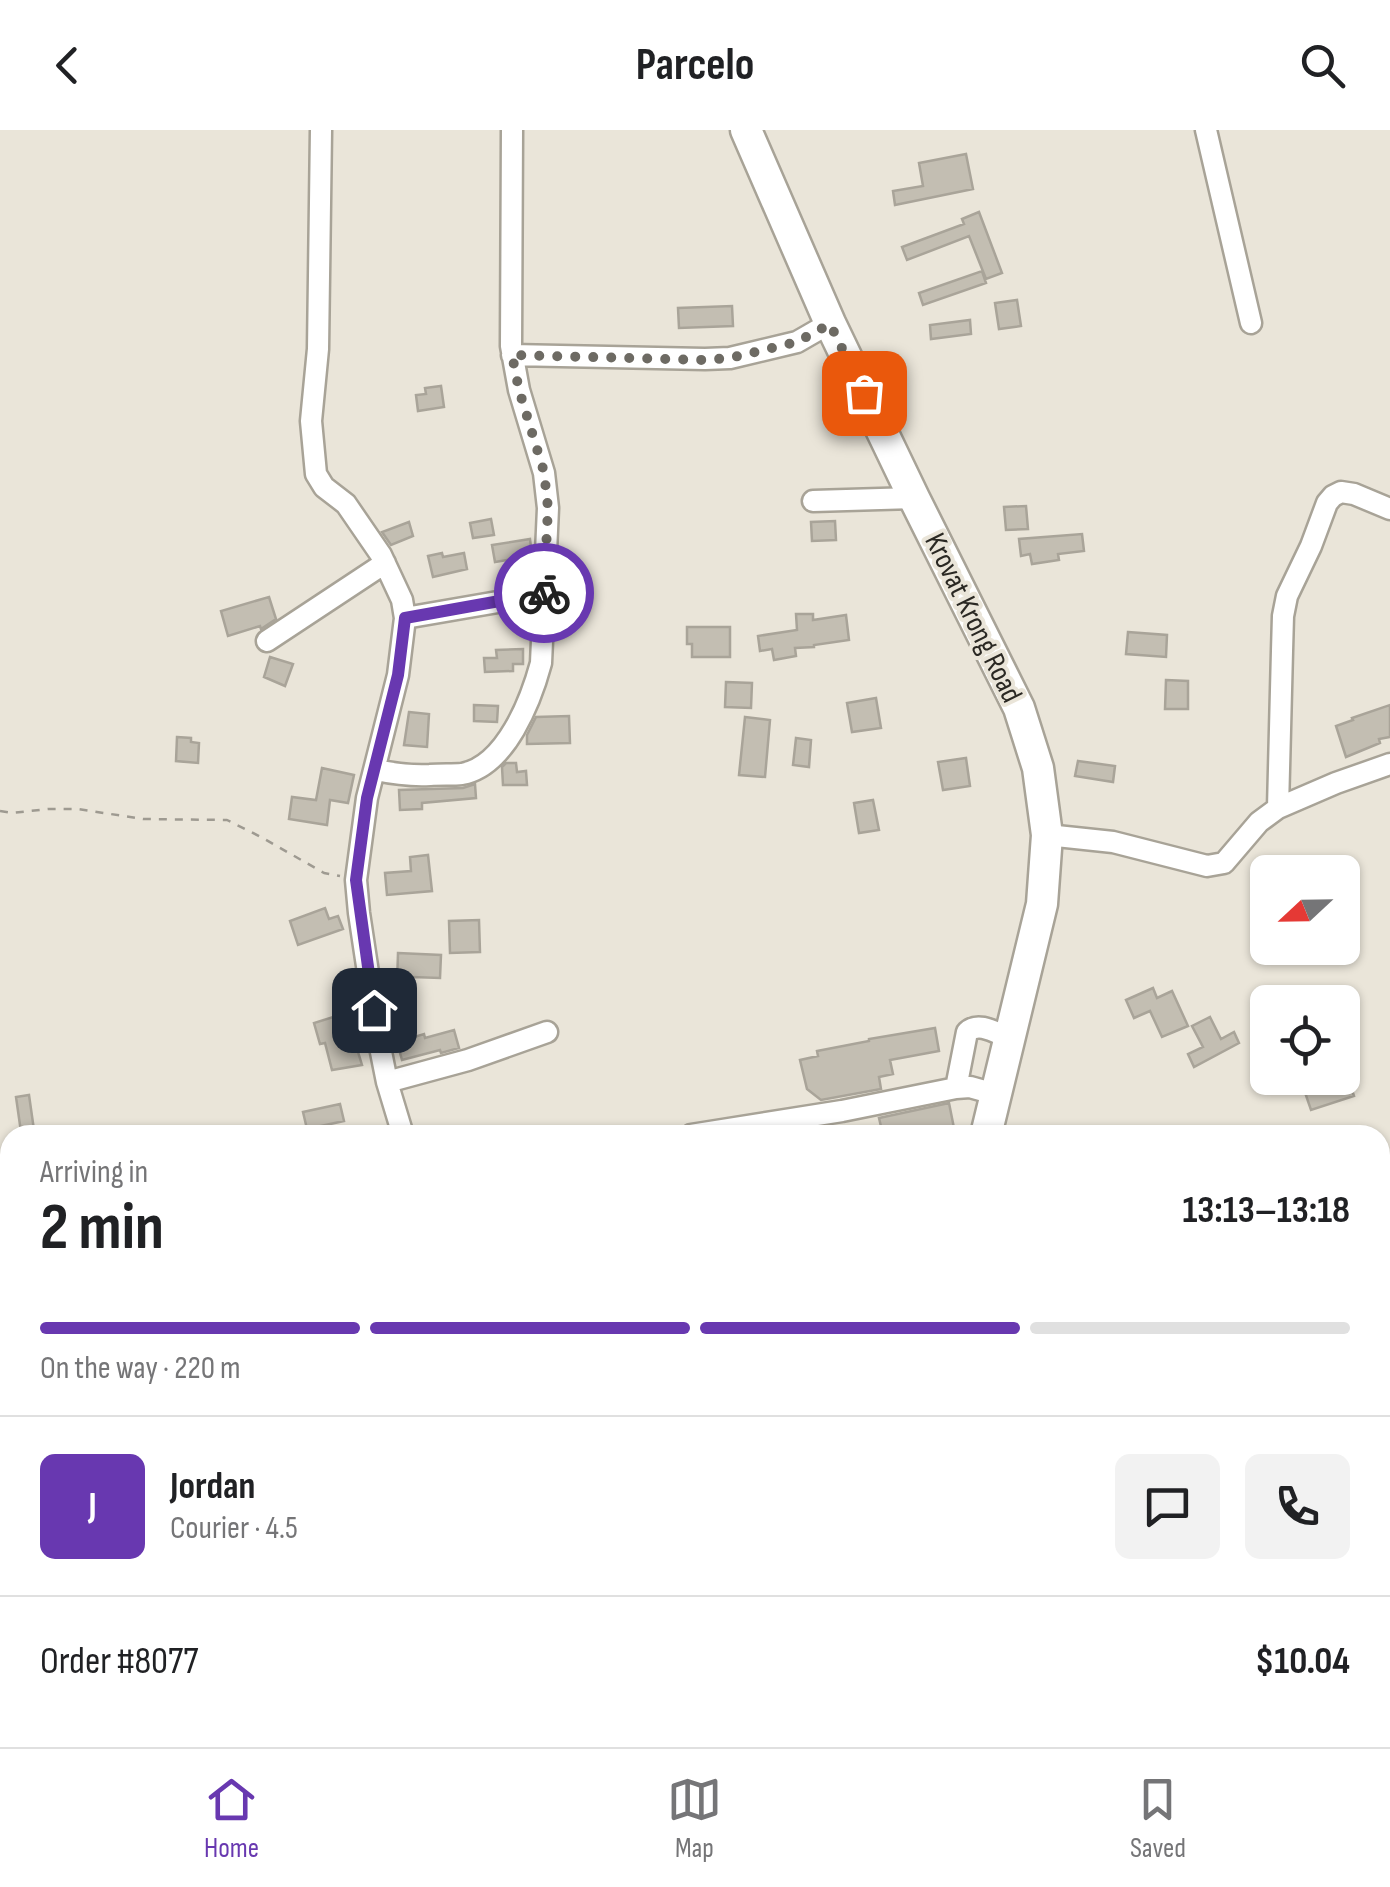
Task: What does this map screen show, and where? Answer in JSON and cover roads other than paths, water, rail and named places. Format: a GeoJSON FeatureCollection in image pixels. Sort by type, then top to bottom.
{"type":"FeatureCollection","features":[{"type":"Feature","properties":{"kind":"highway","name":"Krovat Krong Road"},"geometry":{"type":"LineString","coordinates":[[746,130],[830,324],[1018,708],[1038,768],[1046,836],[1042,904],[988,1125]]}},
{"type":"Feature","properties":{"kind":"street"},"geometry":{"type":"LineString","coordinates":[[321,130],[318,349],[312,396],[316,474],[324,487],[346,504],[385,563],[402,600],[405,618],[398,675],[367,798],[356,880],[374,1017],[400,1125]]}},
{"type":"Feature","properties":{"kind":"street"},"geometry":{"type":"LineString","coordinates":[[376,770],[402,776],[464,774],[490,759],[514,730],[541,663],[548,508],[544,472],[512,355],[512,130]]}},
{"type":"Feature","properties":{"kind":"street"},"geometry":{"type":"LineString","coordinates":[[1206,130],[1251,322]]}},
{"type":"Feature","properties":{"kind":"street"},"geometry":{"type":"LineString","coordinates":[[512,355],[730,358],[797,342],[830,324]]}},
{"type":"Feature","properties":{"kind":"street"},"geometry":{"type":"LineString","coordinates":[[1278,808],[1282,634],[1287,596],[1333,496],[1341,492],[1354,494],[1390,509]]}},
{"type":"Feature","properties":{"kind":"street"},"geometry":{"type":"LineString","coordinates":[[813,501],[914,498]]}},
{"type":"Feature","properties":{"kind":"street"},"geometry":{"type":"LineString","coordinates":[[266,642],[385,563]]}},
{"type":"Feature","properties":{"kind":"street"},"geometry":{"type":"LineString","coordinates":[[405,618],[544,594]]}},
{"type":"Feature","properties":{"kind":"street"},"geometry":{"type":"LineString","coordinates":[[1046,836],[1113,842],[1208,866],[1224,863],[1259,822],[1278,808],[1390,764]]}},
{"type":"Feature","properties":{"kind":"street"},"geometry":{"type":"LineString","coordinates":[[956,1088],[966,1032],[978,1026],[1009,1038]]}},
{"type":"Feature","properties":{"kind":"street"},"geometry":{"type":"LineString","coordinates":[[388,1082],[468,1060],[547,1032]]}},
{"type":"Feature","properties":{"kind":"street"},"geometry":{"type":"LineString","coordinates":[[754,1125],[956,1088],[970,1087],[995,1094]]}}]}
